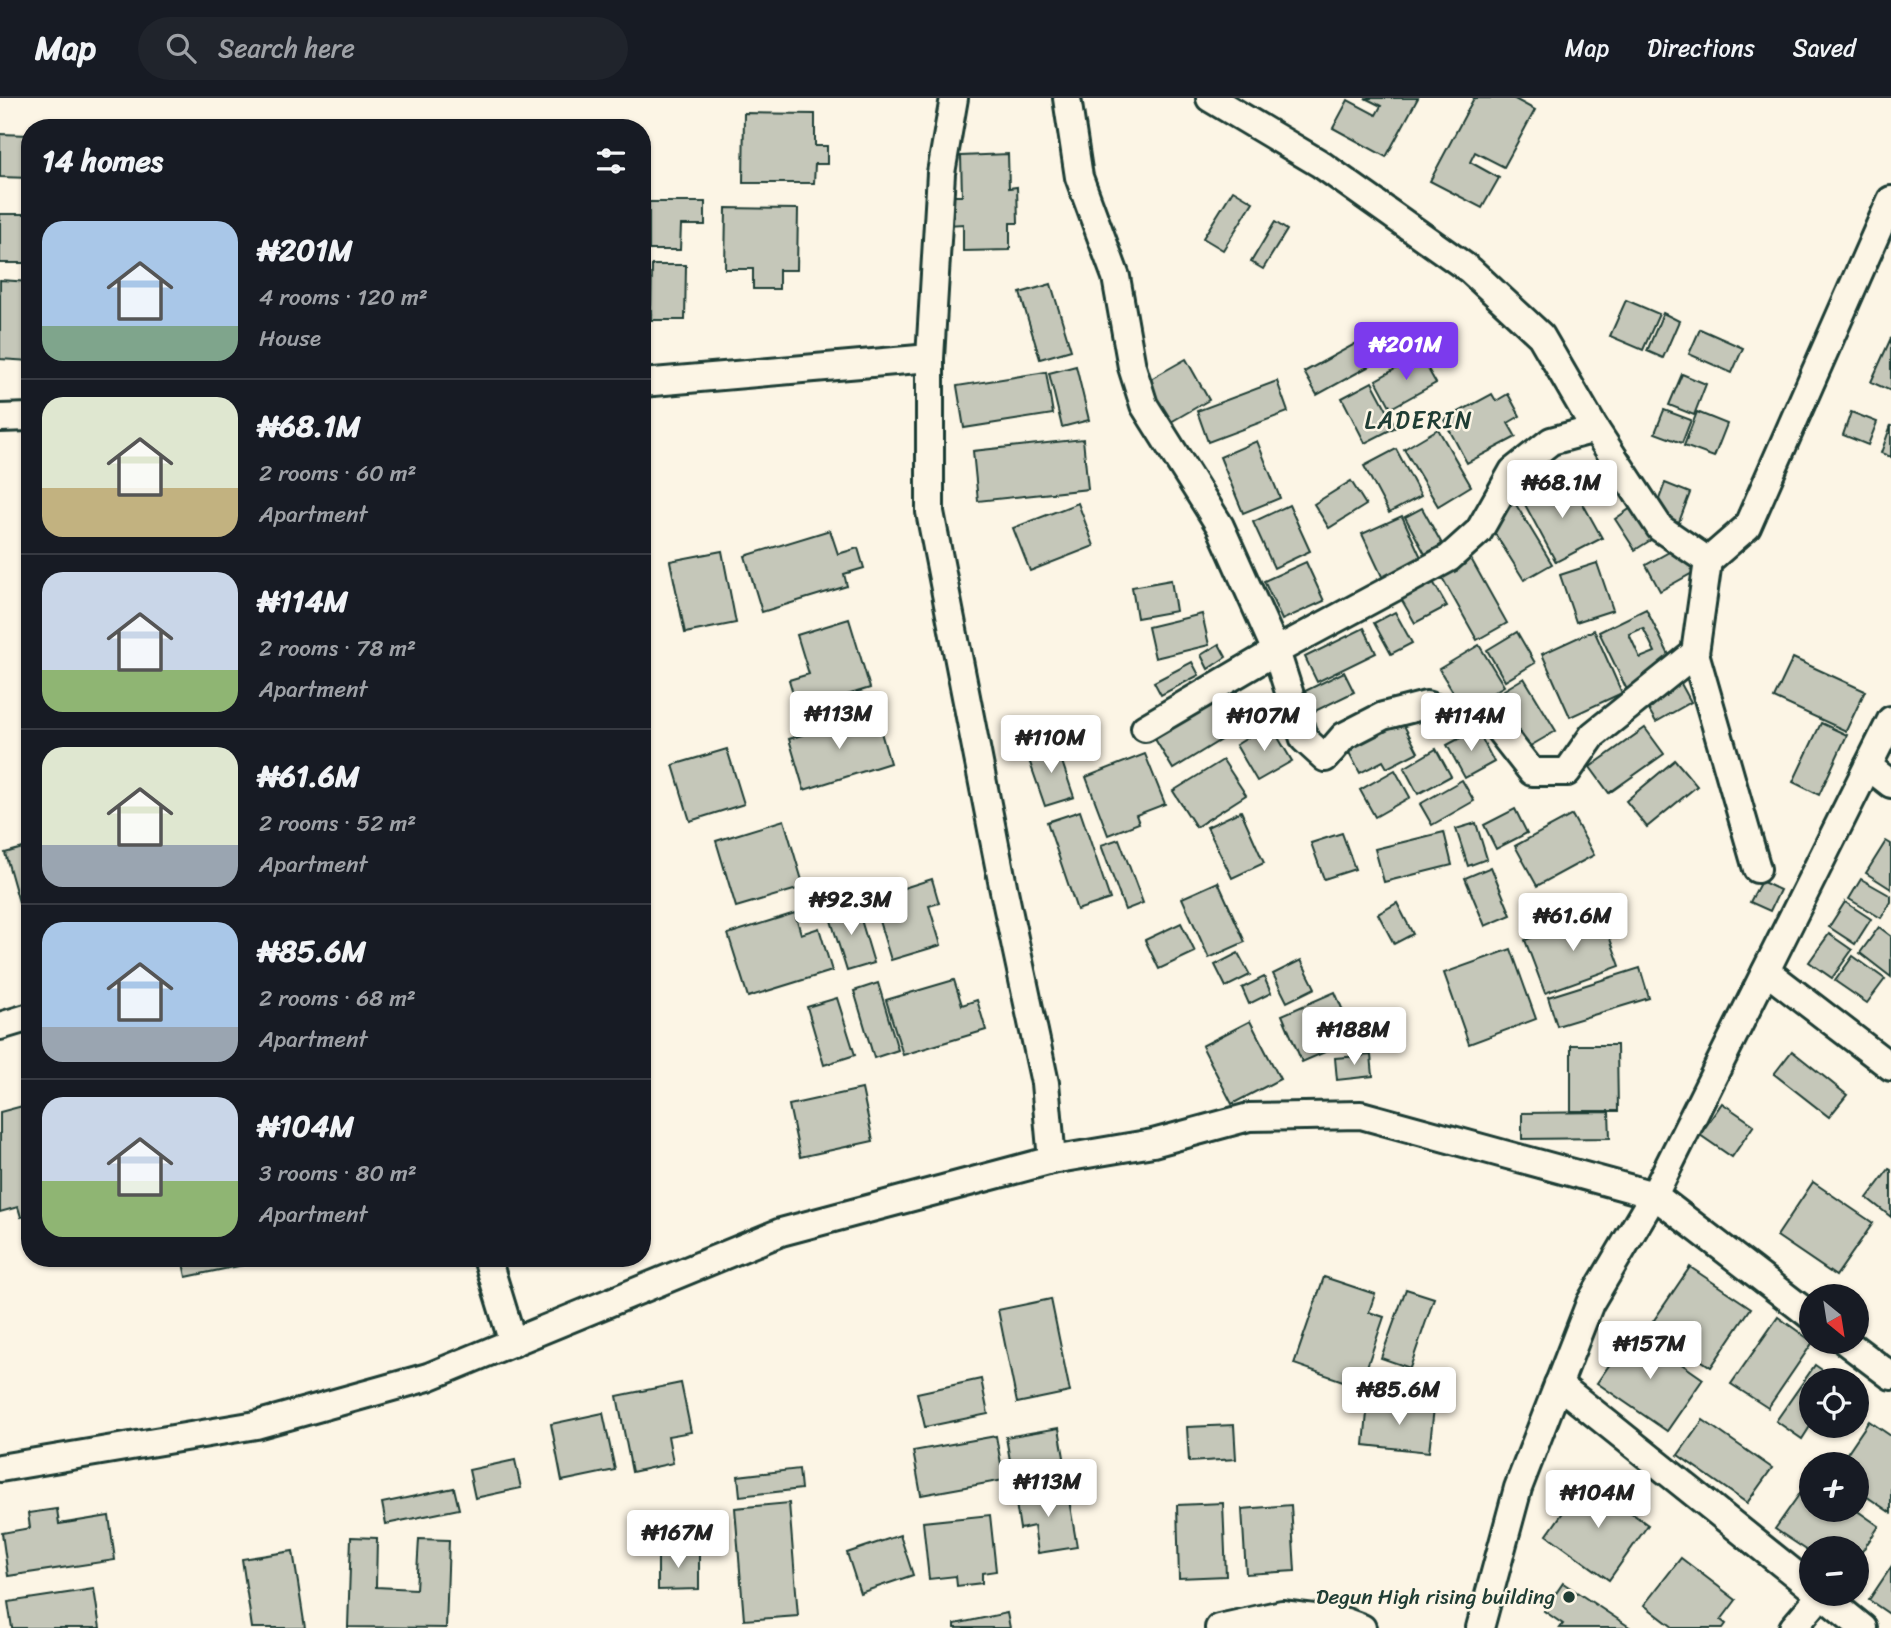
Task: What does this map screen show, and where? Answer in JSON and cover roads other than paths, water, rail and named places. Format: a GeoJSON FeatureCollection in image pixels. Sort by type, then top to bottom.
{"type":"FeatureCollection","features":[{"type":"Feature","properties":{"kind":"street"},"geometry":{"type":"LineString","coordinates":[[954,98],[941,173],[930,358],[930,512],[1004,891],[1045,1083],[1052,1160]]}},
{"type":"Feature","properties":{"kind":"street"},"geometry":{"type":"LineString","coordinates":[[1068,98],[1079,177],[1116,276],[1132,367],[1144,405],[1220,526],[1276,651],[1304,740],[1325,758],[1344,736],[1383,716],[1426,705],[1458,715],[1485,712],[1532,772],[1567,772],[1593,735],[1695,653]]}},
{"type":"Feature","properties":{"kind":"street"},"geometry":{"type":"LineString","coordinates":[[1210,98],[1319,163],[1470,270],[1541,336],[1595,429],[1660,528],[1708,561]]}},
{"type":"Feature","properties":{"kind":"street"},"geometry":{"type":"LineString","coordinates":[[1757,869],[1695,653],[1708,561],[1747,527],[1891,200]]}},
{"type":"Feature","properties":{"kind":"street"},"geometry":{"type":"LineString","coordinates":[[651,382],[930,358]]}},
{"type":"Feature","properties":{"kind":"street"},"geometry":{"type":"LineString","coordinates":[[0,418],[21,417]]}},
{"type":"Feature","properties":{"kind":"street"},"geometry":{"type":"LineString","coordinates":[[1145,728],[1276,651],[1449,558],[1479,531],[1513,471],[1551,441],[1595,429]]}},
{"type":"Feature","properties":{"kind":"street"},"geometry":{"type":"LineString","coordinates":[[1480,1628],[1518,1488],[1590,1303],[1654,1195],[1891,720]]}},
{"type":"Feature","properties":{"kind":"street"},"geometry":{"type":"LineString","coordinates":[[1868,766],[1891,784]]}},
{"type":"Feature","properties":{"kind":"street"},"geometry":{"type":"LineString","coordinates":[[1766,971],[1891,1067]]}},
{"type":"Feature","properties":{"kind":"street"},"geometry":{"type":"LineString","coordinates":[[0,1026],[21,1020]]}},
{"type":"Feature","properties":{"kind":"street"},"geometry":{"type":"LineString","coordinates":[[0,1468],[256,1425],[428,1377],[781,1232],[1052,1160],[1153,1143],[1250,1116],[1361,1115],[1654,1195],[1799,1306]]}},
{"type":"Feature","properties":{"kind":"street"},"geometry":{"type":"LineString","coordinates":[[490,1267],[513,1343]]}},
{"type":"Feature","properties":{"kind":"street"},"geometry":{"type":"LineString","coordinates":[[1862,1354],[1891,1376]]}},
{"type":"Feature","properties":{"kind":"street"},"geometry":{"type":"LineString","coordinates":[[1558,1384],[1799,1577]]}},
{"type":"Feature","properties":{"kind":"street"},"geometry":{"type":"LineString","coordinates":[[1793,1628],[1811,1606]]}},
{"type":"Feature","properties":{"kind":"street"},"geometry":{"type":"LineString","coordinates":[[1836,1606],[1863,1628]]}},
{"type":"Feature","properties":{"kind":"street"},"geometry":{"type":"LineString","coordinates":[[1219,1628],[1282,1614],[1346,1622],[1362,1628]]}},
{"type":"Feature","properties":{"kind":"place","name":"Degun High rising building"},"geometry":{"type":"Point","coordinates":[1569,1597]}},
{"type":"Feature","properties":{"kind":"district","name":"LADERIN"},"geometry":{"type":"Point","coordinates":[1419,420]}}]}
